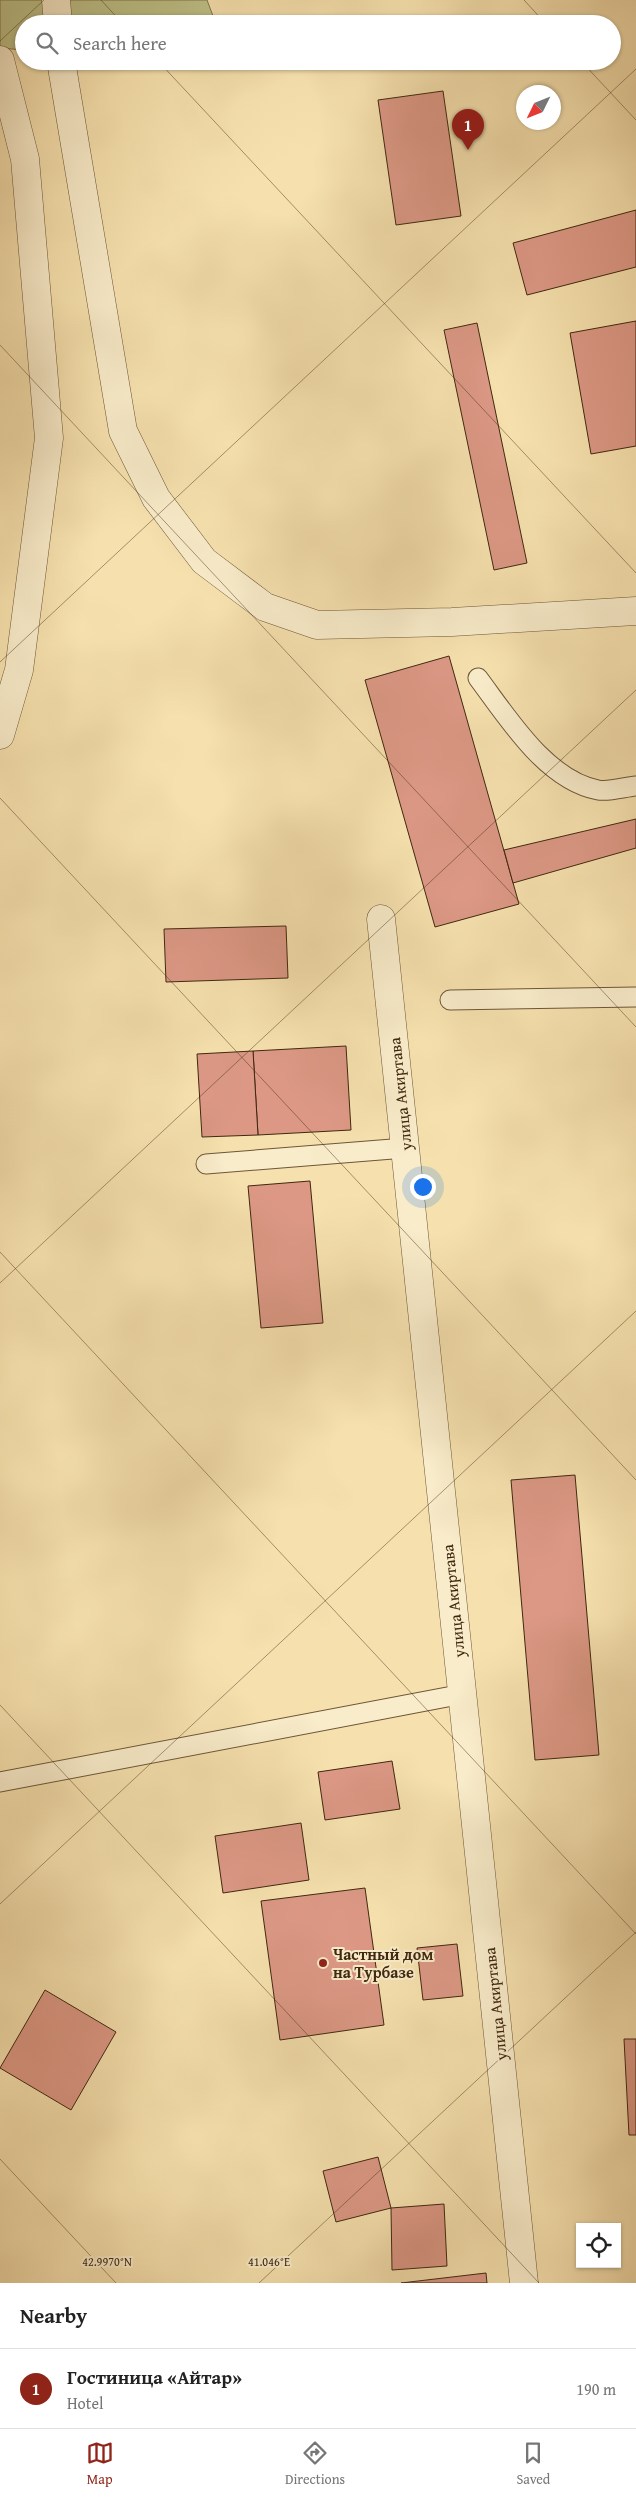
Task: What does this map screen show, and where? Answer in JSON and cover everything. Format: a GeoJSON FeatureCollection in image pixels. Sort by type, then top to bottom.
{"type":"FeatureCollection","features":[{"type":"Feature","properties":{"kind":"street"},"geometry":{"type":"LineString","coordinates":[[56,0],[57,15]]}},
{"type":"Feature","properties":{"kind":"street"},"geometry":{"type":"LineString","coordinates":[[0,60],[24,159],[49,438],[19,670],[0,735]]}},
{"type":"Feature","properties":{"kind":"street"},"geometry":{"type":"LineString","coordinates":[[63,70],[123,431],[156,498],[204,561],[265,607],[318,624],[452,622],[636,611]]}},
{"type":"Feature","properties":{"kind":"street","name":"улица Акиртава"},"geometry":{"type":"LineString","coordinates":[[381,919],[524,2283]]}},
{"type":"Feature","properties":{"kind":"lane"},"geometry":{"type":"LineString","coordinates":[[478,678],[519,733],[544,760],[575,783],[600,791],[636,786]]}},
{"type":"Feature","properties":{"kind":"lane"},"geometry":{"type":"LineString","coordinates":[[450,1000],[636,998]]}},
{"type":"Feature","properties":{"kind":"lane"},"geometry":{"type":"LineString","coordinates":[[206,1164],[405,1148]]}},
{"type":"Feature","properties":{"kind":"lane"},"geometry":{"type":"LineString","coordinates":[[0,1782],[462,1694]]}},
{"type":"Feature","properties":{"kind":"green space"},"geometry":{"type":"Polygon","coordinates":[[[0,0],[207,0],[213,15],[15,15],[15,49],[0,48],[0,0]]]}},
{"type":"Feature","properties":{"kind":"building"},"geometry":{"type":"Polygon","coordinates":[[[443,91],[461,216],[396,225],[378,100],[443,91]]]}},
{"type":"Feature","properties":{"kind":"building"},"geometry":{"type":"Polygon","coordinates":[[[636,210],[636,267],[527,295],[513,243],[636,210]]]}},
{"type":"Feature","properties":{"kind":"building"},"geometry":{"type":"Polygon","coordinates":[[[636,321],[636,446],[591,454],[570,333],[636,321]]]}},
{"type":"Feature","properties":{"kind":"building"},"geometry":{"type":"Polygon","coordinates":[[[477,323],[527,563],[494,570],[444,330],[477,323]]]}},
{"type":"Feature","properties":{"kind":"building"},"geometry":{"type":"Polygon","coordinates":[[[449,656],[519,904],[435,927],[365,680],[449,656]]]}},
{"type":"Feature","properties":{"kind":"building"},"geometry":{"type":"Polygon","coordinates":[[[636,819],[636,848],[513,883],[504,850],[636,819]]]}},
{"type":"Feature","properties":{"kind":"building"},"geometry":{"type":"Polygon","coordinates":[[[286,926],[288,978],[166,982],[164,929],[286,926]]]}},
{"type":"Feature","properties":{"kind":"building"},"geometry":{"type":"Polygon","coordinates":[[[346,1046],[351,1130],[258,1135],[253,1051],[346,1046]]]}},
{"type":"Feature","properties":{"kind":"building"},"geometry":{"type":"Polygon","coordinates":[[[253,1051],[258,1135],[202,1137],[197,1054],[253,1051]]]}},
{"type":"Feature","properties":{"kind":"building"},"geometry":{"type":"Polygon","coordinates":[[[310,1181],[323,1323],[261,1328],[248,1186],[310,1181]]]}},
{"type":"Feature","properties":{"kind":"building"},"geometry":{"type":"Polygon","coordinates":[[[575,1475],[599,1755],[535,1760],[511,1480],[575,1475]]]}},
{"type":"Feature","properties":{"kind":"building"},"geometry":{"type":"Polygon","coordinates":[[[392,1761],[400,1809],[325,1820],[318,1772],[392,1761]]]}},
{"type":"Feature","properties":{"kind":"building"},"geometry":{"type":"Polygon","coordinates":[[[301,1823],[309,1880],[223,1893],[215,1836],[301,1823]]]}},
{"type":"Feature","properties":{"kind":"building","name":"Частный дом на Турбазе"},"geometry":{"type":"Polygon","coordinates":[[[365,1888],[384,2025],[280,2040],[261,1901],[365,1888]]]}},
{"type":"Feature","properties":{"kind":"building"},"geometry":{"type":"Polygon","coordinates":[[[457,1944],[463,1996],[423,2000],[417,1948],[457,1944]]]}},
{"type":"Feature","properties":{"kind":"building"},"geometry":{"type":"Polygon","coordinates":[[[45,1990],[116,2032],[71,2110],[0,2068],[45,1990]]]}},
{"type":"Feature","properties":{"kind":"building"},"geometry":{"type":"Polygon","coordinates":[[[624,2039],[636,2039],[636,2135],[629,2135],[624,2039]]]}},
{"type":"Feature","properties":{"kind":"building"},"geometry":{"type":"Polygon","coordinates":[[[378,2157],[391,2208],[336,2222],[323,2171],[378,2157]]]}},
{"type":"Feature","properties":{"kind":"building"},"geometry":{"type":"Polygon","coordinates":[[[444,2204],[447,2266],[392,2270],[391,2208],[444,2204]]]}},
{"type":"Feature","properties":{"kind":"building"},"geometry":{"type":"Polygon","coordinates":[[[486,2273],[487,2283],[401,2283],[486,2273]]]}},
{"type":"Feature","properties":{"kind":"place","name":"Гостиница «Айтар»"},"geometry":{"type":"Point","coordinates":[468,150]}},
{"type":"Feature","properties":{"kind":"place","name":"Частный дом на Турбазе"},"geometry":{"type":"Point","coordinates":[323,1963]}}]}
